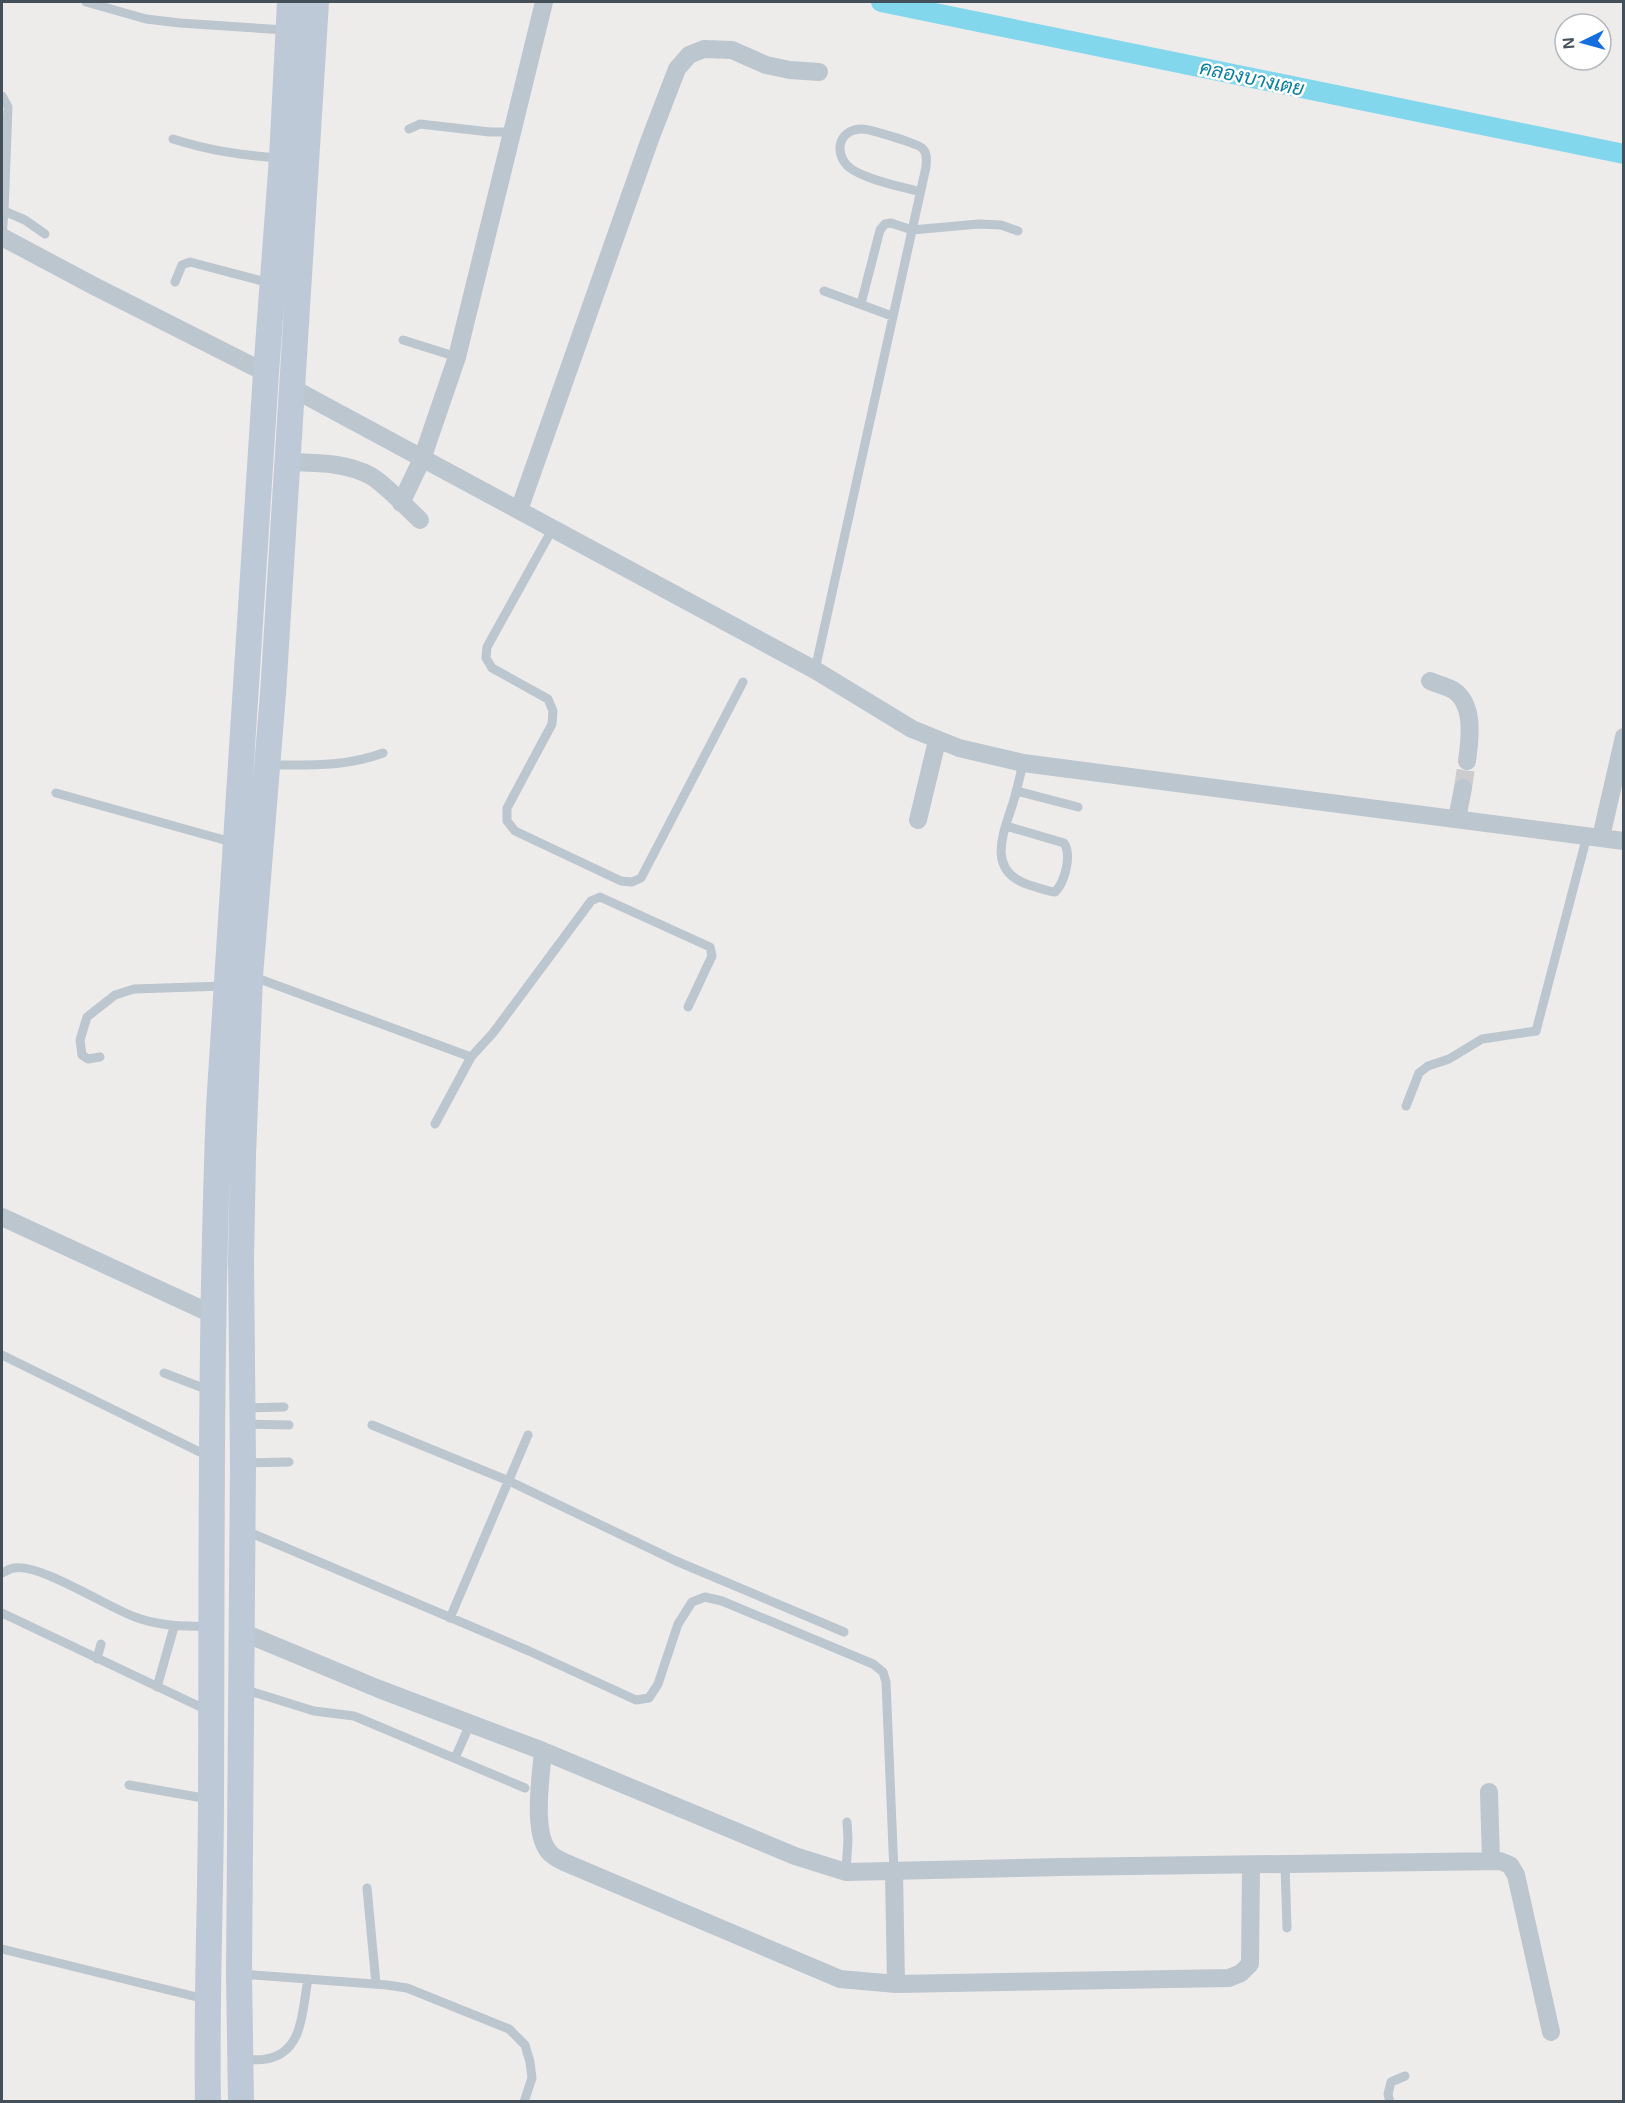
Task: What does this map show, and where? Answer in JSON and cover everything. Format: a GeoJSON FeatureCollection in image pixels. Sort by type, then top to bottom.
{"type":"FeatureCollection","features":[{"type":"Feature","properties":{"kind":"main road"},"geometry":{"type":"LineString","coordinates":[[208,2102],[207,1999],[211,1799],[215,1210],[226,986],[282,159],[290,2]]}},
{"type":"Feature","properties":{"kind":"main road"},"geometry":{"type":"LineString","coordinates":[[244,2100],[240,2059],[239,1974],[243,1156],[250,976],[288,462],[316,2]]}},
{"type":"Feature","properties":{"kind":"main road"},"geometry":{"type":"LineString","coordinates":[[266,373],[292,388]]}},
{"type":"Feature","properties":{"kind":"street"},"geometry":{"type":"LineString","coordinates":[[401,503],[422,459],[457,357],[543,2]]}},
{"type":"Feature","properties":{"kind":"street"},"geometry":{"type":"LineString","coordinates":[[519,510],[650,139],[677,69],[689,55],[704,49],[732,50],[766,65],[808,73],[819,72]]}},
{"type":"Feature","properties":{"kind":"street"},"geometry":{"type":"LineString","coordinates":[[2,237],[266,373]]}},
{"type":"Feature","properties":{"kind":"street"},"geometry":{"type":"LineString","coordinates":[[292,388],[815,670],[912,729],[938,741],[988,756],[1023,763],[1623,841]]}},
{"type":"Feature","properties":{"kind":"street"},"geometry":{"type":"LineString","coordinates":[[288,462],[346,466],[372,477],[420,520]]}},
{"type":"Feature","properties":{"kind":"street"},"geometry":{"type":"LineString","coordinates":[[1430,681],[1454,691],[1465,705],[1471,732],[1467,761]]}},
{"type":"Feature","properties":{"kind":"street"},"geometry":{"type":"LineString","coordinates":[[1594,836],[1623,737]]}},
{"type":"Feature","properties":{"kind":"street"},"geometry":{"type":"LineString","coordinates":[[918,820],[938,741]]}},
{"type":"Feature","properties":{"kind":"street"},"geometry":{"type":"LineString","coordinates":[[1457,819],[1463,788]]}},
{"type":"Feature","properties":{"kind":"street"},"geometry":{"type":"LineString","coordinates":[[2,1217],[214,1315]]}},
{"type":"Feature","properties":{"kind":"street"},"geometry":{"type":"LineString","coordinates":[[242,1632],[543,1751],[795,1856],[846,1872],[1500,1861],[1510,1865],[1516,1875],[1551,2032]]}},
{"type":"Feature","properties":{"kind":"street"},"geometry":{"type":"LineString","coordinates":[[543,1751],[539,1818],[543,1840],[550,1854],[564,1862],[840,1979],[896,1984],[1229,1978],[1241,1973],[1250,1964],[1251,1865]]}},
{"type":"Feature","properties":{"kind":"street"},"geometry":{"type":"LineString","coordinates":[[1489,1792],[1491,1862]]}},
{"type":"Feature","properties":{"kind":"street"},"geometry":{"type":"LineString","coordinates":[[894,1872],[896,1984]]}},
{"type":"Feature","properties":{"kind":"lane"},"geometry":{"type":"LineString","coordinates":[[87,2],[158,20],[289,30]]}},
{"type":"Feature","properties":{"kind":"lane"},"geometry":{"type":"LineString","coordinates":[[2,96],[8,107],[2,237]]}},
{"type":"Feature","properties":{"kind":"lane"},"geometry":{"type":"LineString","coordinates":[[409,129],[420,124],[481,132],[512,132]]}},
{"type":"Feature","properties":{"kind":"lane"},"geometry":{"type":"LineString","coordinates":[[815,670],[912,230],[920,192],[927,157],[923,148],[913,143],[862,129],[848,132],[841,141],[839,152],[843,162],[853,170],[920,192]]}},
{"type":"Feature","properties":{"kind":"lane"},"geometry":{"type":"LineString","coordinates":[[173,139],[230,154],[282,159]]}},
{"type":"Feature","properties":{"kind":"lane"},"geometry":{"type":"LineString","coordinates":[[4,211],[25,220],[45,234]]}},
{"type":"Feature","properties":{"kind":"lane"},"geometry":{"type":"LineString","coordinates":[[861,304],[880,230],[885,224],[891,223],[912,230],[979,224],[1001,225],[1018,231]]}},
{"type":"Feature","properties":{"kind":"lane"},"geometry":{"type":"LineString","coordinates":[[175,282],[182,265],[190,262],[272,284]]}},
{"type":"Feature","properties":{"kind":"lane"},"geometry":{"type":"LineString","coordinates":[[824,291],[892,316]]}},
{"type":"Feature","properties":{"kind":"lane"},"geometry":{"type":"LineString","coordinates":[[403,340],[457,357]]}},
{"type":"Feature","properties":{"kind":"lane"},"geometry":{"type":"LineString","coordinates":[[553,528],[487,647],[486,658],[492,668],[548,699],[553,711],[552,724],[507,808],[507,821],[515,831],[621,881],[632,882],[641,878],[743,682]]}},
{"type":"Feature","properties":{"kind":"lane"},"geometry":{"type":"LineString","coordinates":[[267,765],[328,765],[363,761],[383,753]]}},
{"type":"Feature","properties":{"kind":"lane"},"geometry":{"type":"LineString","coordinates":[[1006,826],[1064,843],[1068,855],[1063,880],[1056,892],[1018,881],[1009,875],[1001,857],[1001,842],[1023,763]]}},
{"type":"Feature","properties":{"kind":"lane"},"geometry":{"type":"LineString","coordinates":[[1017,791],[1078,807]]}},
{"type":"Feature","properties":{"kind":"lane"},"geometry":{"type":"LineString","coordinates":[[56,793],[237,844]]}},
{"type":"Feature","properties":{"kind":"lane"},"geometry":{"type":"LineString","coordinates":[[1406,1106],[1419,1073],[1428,1066],[1449,1059],[1482,1039],[1536,1031],[1594,836]]}},
{"type":"Feature","properties":{"kind":"lane"},"geometry":{"type":"LineString","coordinates":[[435,1124],[471,1056],[493,1033],[591,902],[600,897],[710,947],[712,956],[688,1007]]}},
{"type":"Feature","properties":{"kind":"lane"},"geometry":{"type":"LineString","coordinates":[[250,976],[471,1056]]}},
{"type":"Feature","properties":{"kind":"lane"},"geometry":{"type":"LineString","coordinates":[[100,1058],[88,1059],[82,1055],[80,1040],[87,1017],[115,995],[134,989],[226,986]]}},
{"type":"Feature","properties":{"kind":"lane"},"geometry":{"type":"LineString","coordinates":[[2,1355],[212,1458]]}},
{"type":"Feature","properties":{"kind":"lane"},"geometry":{"type":"LineString","coordinates":[[164,1373],[213,1391]]}},
{"type":"Feature","properties":{"kind":"lane"},"geometry":{"type":"LineString","coordinates":[[242,1416],[284,1407]]}},
{"type":"Feature","properties":{"kind":"lane"},"geometry":{"type":"LineString","coordinates":[[242,1416],[289,1425]]}},
{"type":"Feature","properties":{"kind":"lane"},"geometry":{"type":"LineString","coordinates":[[372,1425],[509,1481],[676,1561],[844,1632]]}},
{"type":"Feature","properties":{"kind":"lane"},"geometry":{"type":"LineString","coordinates":[[450,1618],[528,1435]]}},
{"type":"Feature","properties":{"kind":"lane"},"geometry":{"type":"LineString","coordinates":[[243,1463],[289,1462]]}},
{"type":"Feature","properties":{"kind":"lane"},"geometry":{"type":"LineString","coordinates":[[242,1530],[529,1651],[636,1700],[649,1698],[658,1684],[678,1624],[692,1602],[705,1597],[722,1601],[873,1664],[883,1672],[886,1682],[894,1872]]}},
{"type":"Feature","properties":{"kind":"lane"},"geometry":{"type":"LineString","coordinates":[[2,1573],[15,1567],[33,1569],[134,1617],[174,1627],[211,1626]]}},
{"type":"Feature","properties":{"kind":"lane"},"geometry":{"type":"LineString","coordinates":[[110,1618],[114,1607]]}},
{"type":"Feature","properties":{"kind":"lane"},"geometry":{"type":"LineString","coordinates":[[2,1613],[211,1712]]}},
{"type":"Feature","properties":{"kind":"lane"},"geometry":{"type":"LineString","coordinates":[[157,1687],[174,1627]]}},
{"type":"Feature","properties":{"kind":"lane"},"geometry":{"type":"LineString","coordinates":[[97,1659],[101,1644]]}},
{"type":"Feature","properties":{"kind":"lane"},"geometry":{"type":"LineString","coordinates":[[242,1689],[314,1711],[354,1716],[525,1788]]}},
{"type":"Feature","properties":{"kind":"lane"},"geometry":{"type":"LineString","coordinates":[[455,1758],[471,1724]]}},
{"type":"Feature","properties":{"kind":"lane"},"geometry":{"type":"LineString","coordinates":[[129,1785],[211,1799]]}},
{"type":"Feature","properties":{"kind":"lane"},"geometry":{"type":"LineString","coordinates":[[846,1872],[847,1822]]}},
{"type":"Feature","properties":{"kind":"lane"},"geometry":{"type":"LineString","coordinates":[[1285,1864],[1287,1928]]}},
{"type":"Feature","properties":{"kind":"lane"},"geometry":{"type":"LineString","coordinates":[[367,1888],[376,1984]]}},
{"type":"Feature","properties":{"kind":"lane"},"geometry":{"type":"LineString","coordinates":[[2,1949],[207,1999]]}},
{"type":"Feature","properties":{"kind":"lane"},"geometry":{"type":"LineString","coordinates":[[239,1974],[407,1988],[509,2029],[525,2045],[530,2061],[532,2078],[524,2102]]}},
{"type":"Feature","properties":{"kind":"lane"},"geometry":{"type":"LineString","coordinates":[[240,2059],[266,2059],[282,2054],[292,2046],[297,2037],[308,1979]]}},
{"type":"Feature","properties":{"kind":"lane"},"geometry":{"type":"LineString","coordinates":[[1390,2102],[1388,2094],[1391,2082],[1405,2076]]}},
{"type":"Feature","properties":{"kind":"waterway","name":"คลองบางเตย"},"geometry":{"type":"LineString","coordinates":[[881,2],[1624,154]]}},
{"type":"Feature","properties":{"kind":"tunnel"},"geometry":{"type":"LineString","coordinates":[[1463,788],[1467,761]]}}]}
